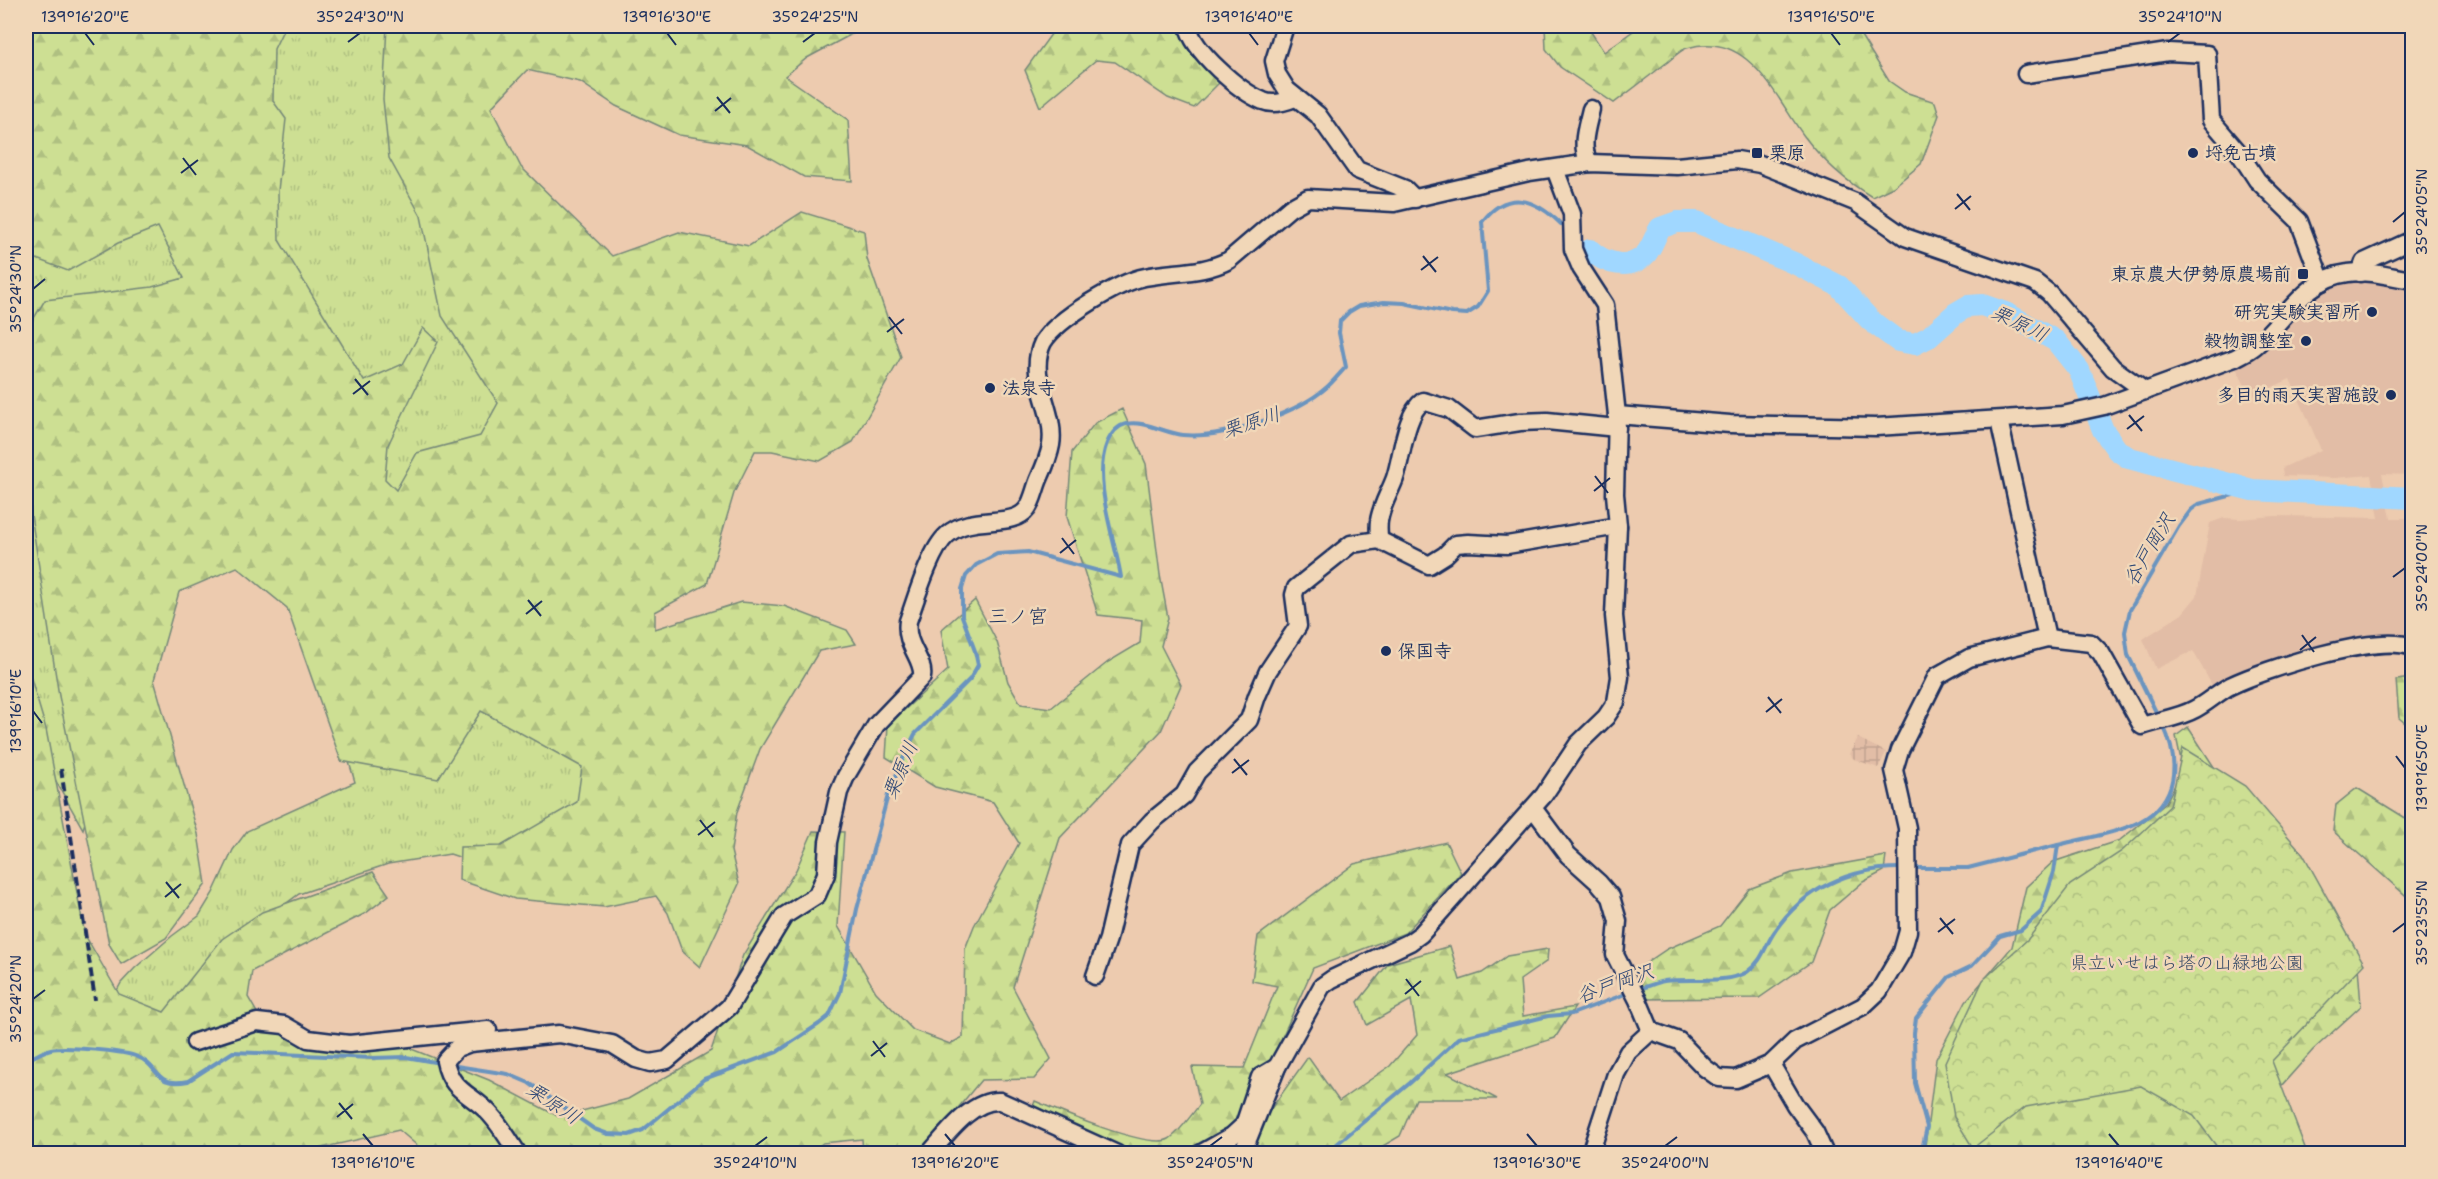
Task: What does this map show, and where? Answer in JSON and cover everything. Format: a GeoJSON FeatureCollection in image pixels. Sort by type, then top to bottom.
{"type":"FeatureCollection","features":[{"type":"Feature","properties":{"kind":"street"},"geometry":{"type":"LineString","coordinates":[[1188,26],[1190,33],[1209,60],[1242,88],[1264,102],[1284,102],[1294,98]]}},
{"type":"Feature","properties":{"kind":"street"},"geometry":{"type":"LineString","coordinates":[[1285,26],[1274,61],[1280,81],[1294,98],[1318,115],[1357,170],[1405,189],[1415,199]]}},
{"type":"Feature","properties":{"kind":"street"},"geometry":{"type":"LineString","coordinates":[[2026,74],[2168,52],[2207,54],[2211,120],[2240,154],[2257,180],[2300,221],[2322,282]]}},
{"type":"Feature","properties":{"kind":"street"},"geometry":{"type":"LineString","coordinates":[[1590,163],[1585,156],[1584,138],[1591,109]]}},
{"type":"Feature","properties":{"kind":"street"},"geometry":{"type":"LineString","coordinates":[[518,1154],[490,1115],[455,1085],[446,1067],[458,1048],[470,1043],[559,1034],[612,1044],[636,1059],[650,1063],[667,1060],[729,1007],[784,916],[817,895],[826,874],[828,842],[839,792],[846,776],[876,725],[922,677],[920,662],[906,631],[936,547],[946,535],[958,527],[970,522],[1010,520],[1026,509],[1049,455],[1052,442],[1050,422],[1038,373],[1038,359],[1044,342],[1059,325],[1114,288],[1131,281],[1218,266],[1229,260],[1290,208],[1308,198],[1394,203],[1529,172],[1590,163],[1677,166],[1737,160],[1760,164],[1855,202],[1905,237],[2043,286],[2113,368],[2145,391]]}},
{"type":"Feature","properties":{"kind":"street"},"geometry":{"type":"LineString","coordinates":[[1242,1154],[1277,1067],[1322,986],[1416,938],[1533,808],[1578,744],[1606,717],[1616,702],[1620,677],[1614,616],[1618,526],[1615,494],[1617,422],[1605,305],[1581,268],[1573,249],[1572,214],[1555,169]]}},
{"type":"Feature","properties":{"kind":"street"},"geometry":{"type":"LineString","coordinates":[[2360,273],[2364,262],[2370,258],[2412,240]]}},
{"type":"Feature","properties":{"kind":"street"},"geometry":{"type":"LineString","coordinates":[[1380,540],[1378,523],[1381,512],[1395,478],[1406,432],[1418,405],[1423,401],[1449,408],[1475,429],[1520,422],[1547,421],[1876,427],[1999,420],[2081,411],[2104,406],[2235,358],[2254,347],[2305,294],[2322,282],[2338,275],[2360,273],[2412,280]]}},
{"type":"Feature","properties":{"kind":"street"},"geometry":{"type":"LineString","coordinates":[[1999,420],[2047,639]]}},
{"type":"Feature","properties":{"kind":"street"},"geometry":{"type":"LineString","coordinates":[[1095,976],[1108,939],[1130,845],[1152,821],[1184,795],[1197,772],[1250,720],[1268,671],[1298,626],[1294,595],[1296,588],[1351,544],[1380,540],[1429,566],[1456,544],[1507,545],[1618,526]]}},
{"type":"Feature","properties":{"kind":"street"},"geometry":{"type":"LineString","coordinates":[[1533,808],[1568,855],[1611,897],[1618,921],[1615,955],[1651,1031],[1678,1041],[1705,1068],[1719,1078],[1726,1080],[1745,1077],[1771,1064],[1796,1041],[1863,1006],[1879,991],[1902,952],[1908,931],[1909,910],[1907,828],[1893,770],[1900,750],[1937,676],[1969,658],[2047,639],[2091,644],[2096,646],[2142,726],[2193,710],[2228,687],[2304,659],[2372,645],[2401,642],[2412,647]]}},
{"type":"Feature","properties":{"kind":"street"},"geometry":{"type":"LineString","coordinates":[[195,1042],[257,1022],[284,1025],[308,1039],[349,1044],[507,1028],[518,1038]]}},
{"type":"Feature","properties":{"kind":"street"},"geometry":{"type":"LineString","coordinates":[[1590,1154],[1616,1074],[1628,1052],[1651,1031]]}},
{"type":"Feature","properties":{"kind":"street"},"geometry":{"type":"LineString","coordinates":[[1771,1064],[1795,1106],[1815,1132],[1825,1154]]}},
{"type":"Feature","properties":{"kind":"street"},"geometry":{"type":"LineString","coordinates":[[1200,1154],[1244,1125],[1260,1077],[1277,1067]]}},
{"type":"Feature","properties":{"kind":"street"},"geometry":{"type":"LineString","coordinates":[[936,1152],[974,1108],[992,1101],[1000,1101],[1118,1154]]}},
{"type":"Feature","properties":{"kind":"shaded area"},"geometry":{"type":"Polygon","coordinates":[[[2356,280],[2412,287],[2412,475],[2382,474],[2391,518],[2412,518],[2412,642],[2213,687],[2193,651],[2156,669],[2143,639],[2182,614],[2197,596],[2210,523],[2224,518],[2275,516],[2379,518],[2371,475],[2334,478],[2283,476],[2282,468],[2321,450],[2303,408],[2290,379],[2251,397],[2234,364],[2248,363],[2266,350],[2284,333],[2283,326],[2304,303],[2334,283],[2356,280]]]}},
{"type":"Feature","properties":{"kind":"shaded area"},"geometry":{"type":"Polygon","coordinates":[[[1858,738],[1886,752],[1878,768],[1854,759],[1849,754],[1858,738]]]}},
{"type":"Feature","properties":{"kind":"green space"},"geometry":{"type":"Polygon","coordinates":[[[26,26],[428,26],[473,304],[626,773],[492,868],[450,854],[388,864],[299,894],[245,934],[167,1019],[113,998],[121,983],[172,936],[199,916],[213,893],[233,850],[247,831],[355,782],[302,605],[239,556],[166,564],[83,829],[26,728],[26,26]]]}},
{"type":"Feature","properties":{"kind":"green space"},"geometry":{"type":"Polygon","coordinates":[[[26,26],[285,26],[274,49],[273,101],[286,119],[278,191],[279,240],[364,381],[403,364],[423,328],[438,342],[388,445],[385,479],[396,490],[417,453],[480,436],[498,403],[442,316],[421,216],[389,158],[383,99],[387,26],[867,26],[807,58],[785,76],[848,120],[852,181],[804,177],[747,145],[679,135],[616,106],[580,82],[527,70],[491,108],[521,167],[612,256],[679,232],[749,246],[802,212],[864,231],[867,259],[901,357],[853,442],[820,461],[772,451],[755,451],[734,493],[707,584],[655,612],[655,629],[741,602],[784,606],[847,630],[856,644],[819,651],[760,749],[737,812],[731,851],[739,884],[700,967],[682,951],[668,913],[656,896],[604,907],[515,899],[459,880],[460,847],[501,846],[577,802],[582,767],[481,711],[438,779],[341,761],[287,608],[237,567],[179,592],[154,680],[198,834],[206,884],[166,938],[121,964],[109,944],[59,696],[31,515],[26,439],[26,331],[45,300],[152,287],[184,278],[158,227],[118,243],[68,271],[26,255],[26,26]]]}},
{"type":"Feature","properties":{"kind":"green space"},"geometry":{"type":"Polygon","coordinates":[[[1057,26],[1176,26],[1220,82],[1194,108],[1168,98],[1115,62],[1096,60],[1040,107],[1025,70],[1057,26]]]}},
{"type":"Feature","properties":{"kind":"green space"},"geometry":{"type":"Polygon","coordinates":[[[1545,26],[1590,26],[1591,32],[1604,52],[1640,26],[1855,26],[1889,81],[1905,92],[1935,102],[1939,115],[1921,164],[1893,187],[1872,197],[1844,177],[1819,154],[1758,70],[1744,57],[1727,48],[1709,45],[1684,49],[1614,103],[1560,67],[1546,49],[1545,26]]]}},
{"type":"Feature","properties":{"kind":"green space"},"geometry":{"type":"Polygon","coordinates":[[[1122,409],[1146,464],[1160,575],[1168,618],[1161,646],[1181,685],[1161,731],[1060,838],[1013,987],[1051,1059],[1034,1079],[981,1080],[921,1153],[863,1153],[862,1139],[823,1143],[809,1153],[427,1154],[399,1130],[321,1148],[321,1153],[26,1154],[26,662],[46,729],[85,935],[119,994],[164,1012],[222,939],[262,912],[373,872],[389,895],[366,913],[252,971],[248,997],[267,1030],[409,1048],[489,1080],[559,1117],[628,1099],[711,1051],[743,955],[796,870],[813,831],[844,832],[838,926],[876,992],[913,1030],[950,1044],[963,1037],[965,949],[974,926],[1019,843],[993,802],[935,787],[886,757],[888,725],[948,670],[941,630],[975,600],[997,642],[1008,682],[1021,704],[1051,708],[1108,662],[1140,643],[1142,620],[1098,615],[1067,517],[1072,452],[1095,423],[1122,409]]]}},
{"type":"Feature","properties":{"kind":"green space"},"geometry":{"type":"Polygon","coordinates":[[[2412,678],[2412,729],[2399,718],[2396,680],[2412,678]]]}},
{"type":"Feature","properties":{"kind":"green space","name":"県立いせはら塔の山緑地公園"},"geometry":{"type":"Polygon","coordinates":[[[2188,727],[2216,770],[2331,903],[2357,953],[2361,1006],[2313,1050],[2241,1131],[2233,1153],[1924,1154],[1936,1059],[1966,1001],[2012,947],[2026,887],[2053,862],[2120,840],[2165,804],[2183,770],[2176,736],[2188,727]]]}},
{"type":"Feature","properties":{"kind":"green space","name":"県立いせはら塔の山緑地公園"},"geometry":{"type":"Polygon","coordinates":[[[2183,748],[2245,786],[2303,854],[2364,964],[2272,1061],[2307,1153],[2218,1153],[2220,1151],[2194,1116],[2141,1086],[2026,1107],[1973,1148],[1954,1117],[1945,1062],[1983,980],[2028,939],[2070,885],[2122,851],[2170,806],[2183,748]]]}},
{"type":"Feature","properties":{"kind":"green space"},"geometry":{"type":"Polygon","coordinates":[[[2357,788],[2412,822],[2412,901],[2333,831],[2336,805],[2357,788]]]}},
{"type":"Feature","properties":{"kind":"green space"},"geometry":{"type":"Polygon","coordinates":[[[1446,842],[1461,873],[1405,933],[1313,968],[1233,1147],[1248,1141],[1308,1057],[1339,1101],[1390,1066],[1417,1035],[1411,1000],[1367,1025],[1358,1002],[1388,964],[1450,946],[1460,980],[1482,973],[1507,956],[1548,949],[1547,961],[1520,980],[1523,1016],[1575,1007],[1555,1038],[1447,1073],[1497,1099],[1416,1099],[1400,1136],[1371,1153],[1082,1153],[1108,1146],[1032,1109],[1035,1101],[1124,1134],[1158,1141],[1169,1139],[1200,1104],[1192,1067],[1244,1068],[1277,986],[1252,981],[1258,936],[1354,864],[1446,842]]]}},
{"type":"Feature","properties":{"kind":"green space"},"geometry":{"type":"Polygon","coordinates":[[[1886,856],[1884,871],[1863,882],[1830,910],[1811,962],[1759,998],[1644,999],[1633,972],[1667,949],[1720,926],[1749,889],[1792,873],[1886,856]]]}},
{"type":"Feature","properties":{"kind":"waterway","name":"栗原川"},"geometry":{"type":"LineString","coordinates":[[450,1065],[508,1074],[529,1083],[594,1129],[608,1134],[629,1135],[643,1130],[704,1079],[777,1052],[819,1024],[829,1016],[840,993],[857,909],[888,795],[905,754],[915,734],[970,679],[978,665],[962,616],[962,589],[966,576],[976,565],[997,554],[1028,552],[1121,577],[1106,510],[1102,474],[1107,443],[1117,429],[1133,423],[1176,434],[1199,435],[1218,433],[1279,415],[1314,397],[1330,385],[1346,367],[1339,333],[1340,321],[1359,306],[1384,302],[1404,303],[1467,314],[1478,307],[1488,291],[1482,222],[1502,204],[1512,201],[1531,203],[1561,224]]}},
{"type":"Feature","properties":{"kind":"waterway","name":"栗原川"},"geometry":{"type":"LineString","coordinates":[[1590,250],[1610,262],[1633,263],[1646,254],[1660,228],[1677,222],[1697,222],[1796,264],[1839,286],[1871,321],[1898,341],[1915,344],[1929,337],[1956,313],[1968,306],[1982,305],[2008,314],[2056,341],[2079,370],[2103,430],[2117,450],[2129,458],[2252,490],[2412,498]]}},
{"type":"Feature","properties":{"kind":"waterway","name":"谷戸岡沢"},"geometry":{"type":"LineString","coordinates":[[2158,716],[2128,655],[2125,632],[2130,610],[2179,526],[2191,510],[2199,504],[2252,490]]}},
{"type":"Feature","properties":{"kind":"waterway"},"geometry":{"type":"LineString","coordinates":[[1921,1154],[1927,1127],[1915,1083],[1916,1018],[1949,977],[1972,966],[2000,936],[2021,930],[2041,912],[2054,872],[2058,845],[2130,826],[2152,813],[2162,803],[2169,792],[2173,766],[2172,752],[2163,725]]}},
{"type":"Feature","properties":{"kind":"waterway","name":"谷戸岡沢"},"geometry":{"type":"LineString","coordinates":[[1912,868],[1968,868],[2058,845]]}},
{"type":"Feature","properties":{"kind":"waterway","name":"谷戸岡沢"},"geometry":{"type":"LineString","coordinates":[[1638,989],[1664,981],[1739,976],[1757,963],[1786,916],[1814,892],[1847,876],[1902,868]]}},
{"type":"Feature","properties":{"kind":"waterway","name":"谷戸岡沢"},"geometry":{"type":"LineString","coordinates":[[1325,1154],[1410,1083],[1459,1038],[1548,1016],[1572,1014],[1628,993]]}},
{"type":"Feature","properties":{"kind":"waterway","name":"栗原川"},"geometry":{"type":"LineString","coordinates":[[26,1060],[58,1048],[121,1053],[138,1057],[163,1079],[177,1082],[188,1081],[233,1052],[372,1058],[406,1057],[440,1063]]}},
{"type":"Feature","properties":{"kind":"railway"},"geometry":{"type":"LineString","coordinates":[[61,769],[95,1000]]}},
{"type":"Feature","properties":{"kind":"place","name":"栗原"},"geometry":{"type":"Point","coordinates":[1757,153]}},
{"type":"Feature","properties":{"kind":"place","name":"埒免古墳"},"geometry":{"type":"Point","coordinates":[2193,153]}},
{"type":"Feature","properties":{"kind":"place","name":"東京農大伊勢原農場前"},"geometry":{"type":"Point","coordinates":[2303,274]}},
{"type":"Feature","properties":{"kind":"place","name":"研究実験実習所"},"geometry":{"type":"Point","coordinates":[2372,312]}},
{"type":"Feature","properties":{"kind":"place","name":"穀物調整室"},"geometry":{"type":"Point","coordinates":[2306,341]}},
{"type":"Feature","properties":{"kind":"place","name":"法泉寺"},"geometry":{"type":"Point","coordinates":[990,388]}},
{"type":"Feature","properties":{"kind":"place","name":"多目的雨天実習施設"},"geometry":{"type":"Point","coordinates":[2391,395]}},
{"type":"Feature","properties":{"kind":"place","name":"保国寺"},"geometry":{"type":"Point","coordinates":[1386,651]}},
{"type":"Feature","properties":{"kind":"district","name":"三ノ宮"},"geometry":{"type":"Point","coordinates":[1018,616]}}]}
